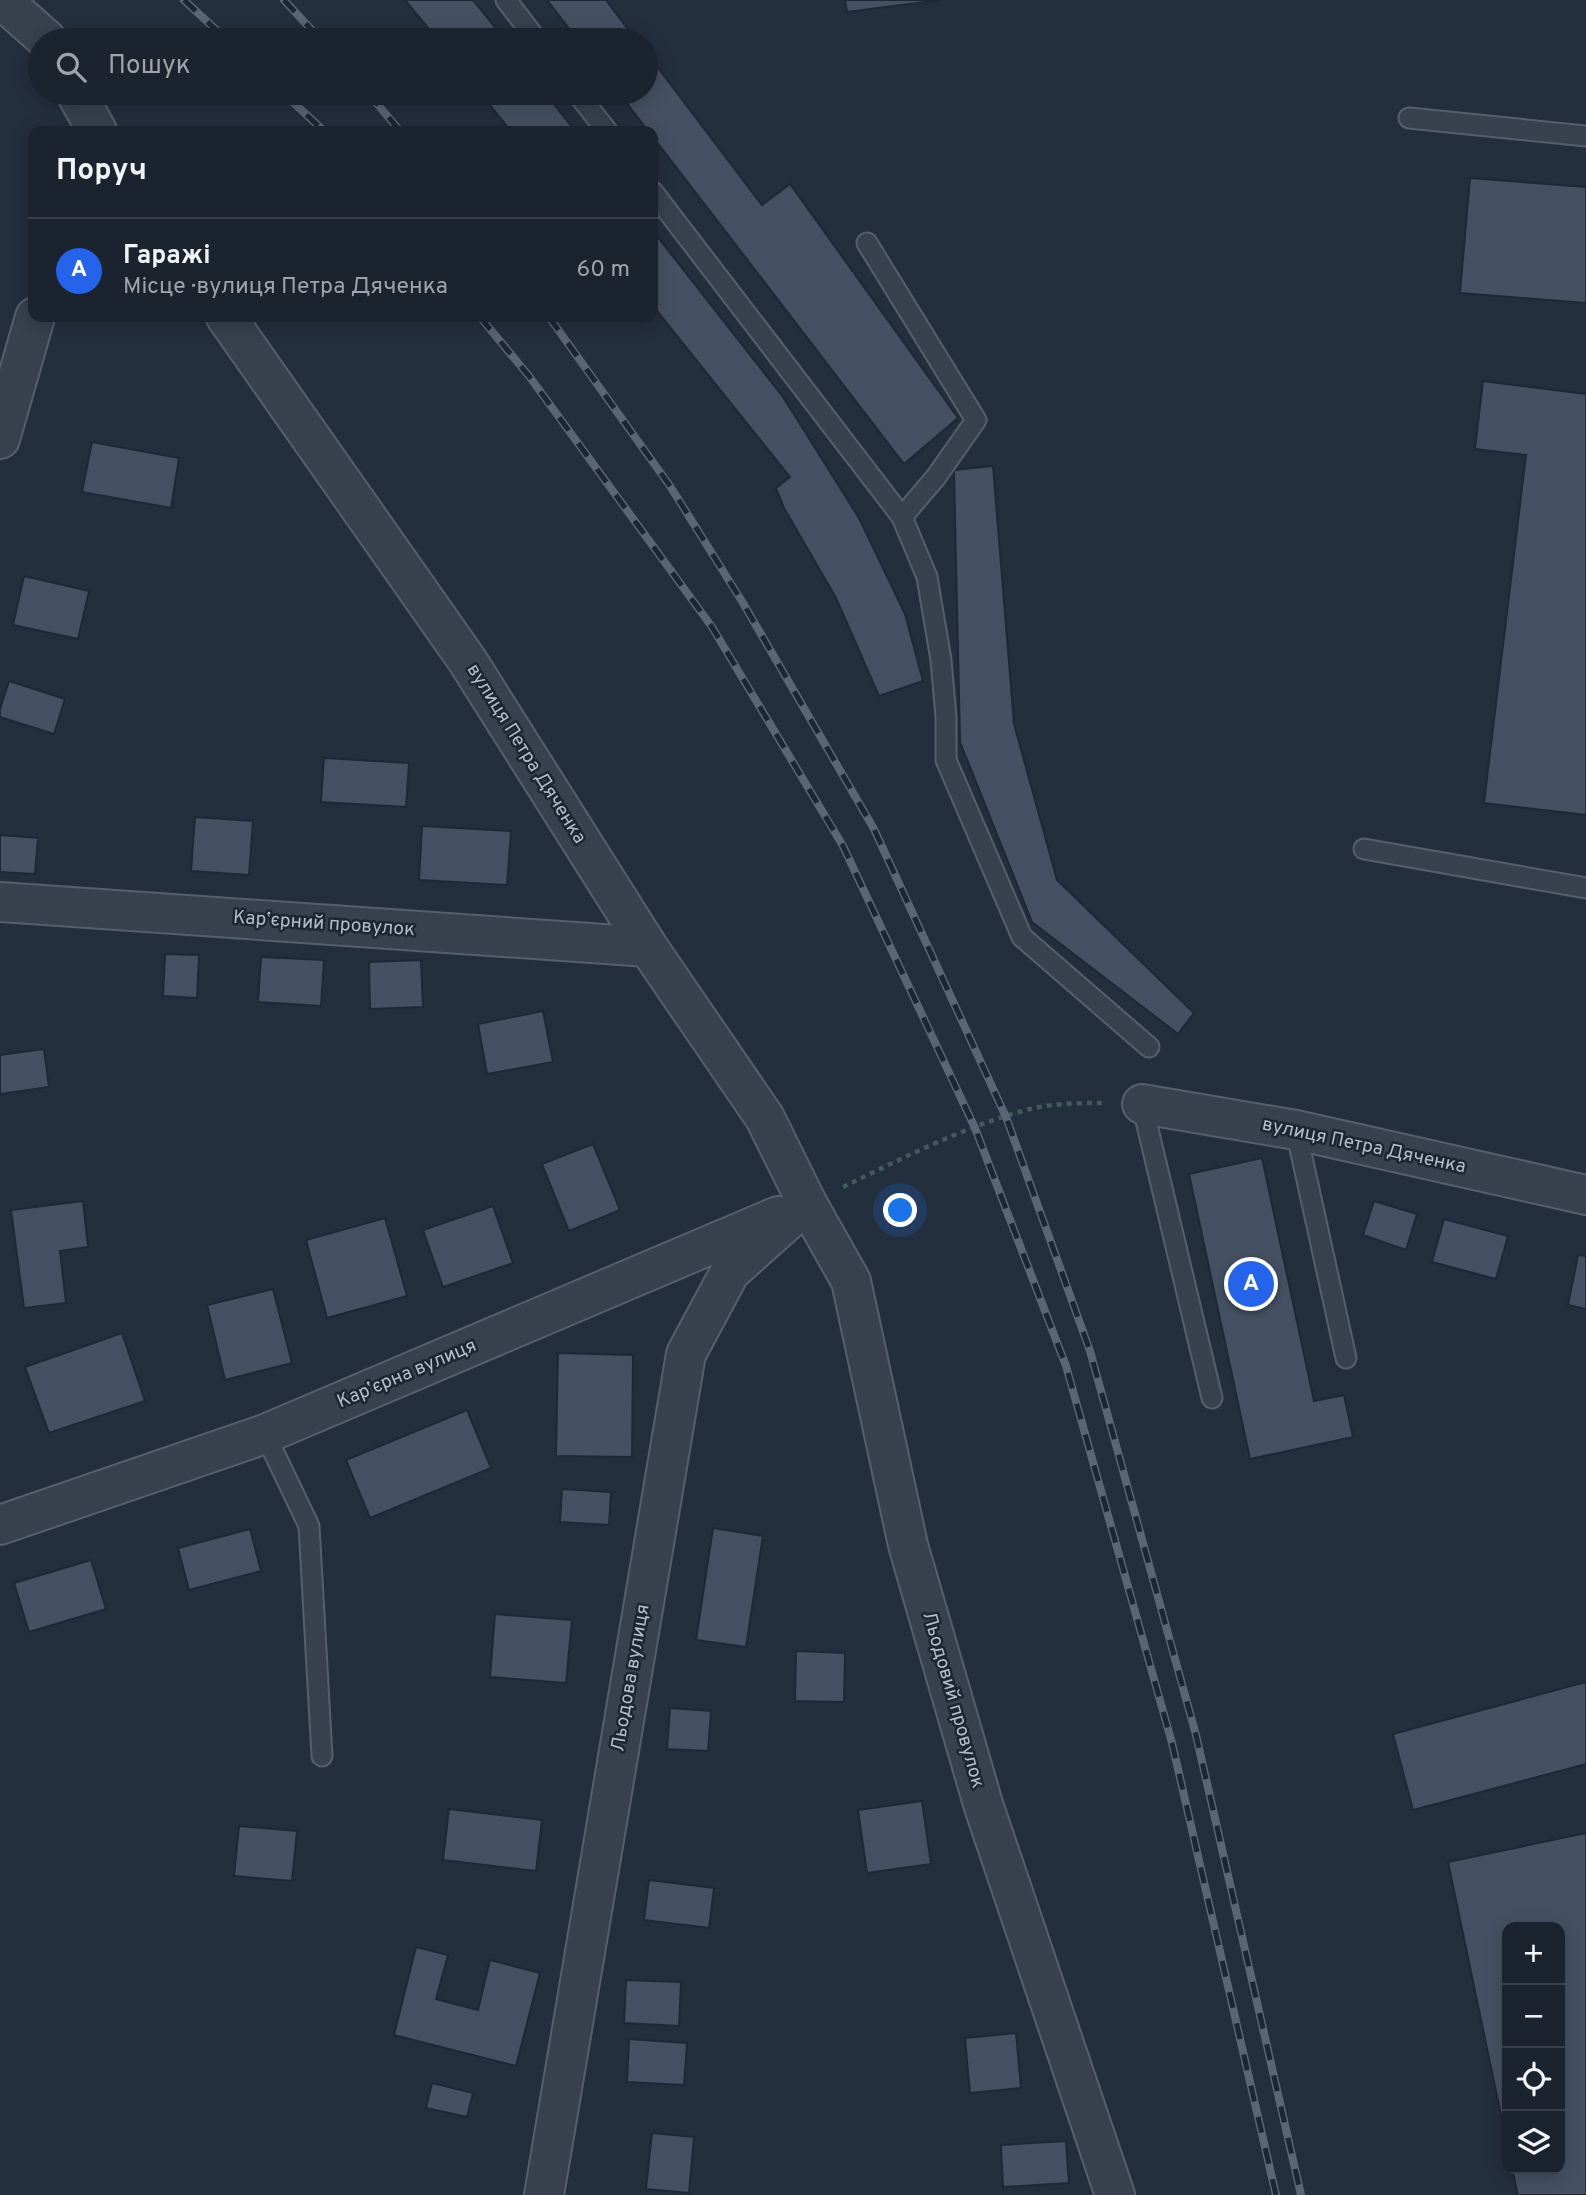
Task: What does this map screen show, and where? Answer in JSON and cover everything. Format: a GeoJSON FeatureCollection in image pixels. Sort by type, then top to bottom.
{"type":"FeatureCollection","features":[{"type":"Feature","properties":{"kind":"street"},"geometry":{"type":"LineString","coordinates":[[2,0],[34,28]]}},
{"type":"Feature","properties":{"kind":"street"},"geometry":{"type":"LineString","coordinates":[[83,105],[94,126]]}},
{"type":"Feature","properties":{"kind":"street"},"geometry":{"type":"LineString","coordinates":[[0,439],[34,322]]}},
{"type":"Feature","properties":{"kind":"street","name":"вулиця Петра Дяченка"},"geometry":{"type":"LineString","coordinates":[[230,322],[467,660],[648,947],[765,1118],[807,1203]]}},
{"type":"Feature","properties":{"kind":"street","name":"Карʼєрний провулок"},"geometry":{"type":"LineString","coordinates":[[0,902],[648,947]]}},
{"type":"Feature","properties":{"kind":"street","name":"вулиця Петра Дяченка"},"geometry":{"type":"LineString","coordinates":[[1142,1104],[1296,1130],[1586,1195]]}},
{"type":"Feature","properties":{"kind":"street","name":"Карʼєрна вулиця"},"geometry":{"type":"LineString","coordinates":[[0,1525],[265,1434],[807,1203]]}},
{"type":"Feature","properties":{"kind":"street","name":"Льодова вулиця"},"geometry":{"type":"LineString","coordinates":[[544,2195],[686,1354],[730,1272],[807,1203]]}},
{"type":"Feature","properties":{"kind":"street","name":"Льодовий провулок"},"geometry":{"type":"LineString","coordinates":[[807,1203],[850,1281],[908,1545],[975,1778],[1115,2195]]}},
{"type":"Feature","properties":{"kind":"lane"},"geometry":{"type":"LineString","coordinates":[[506,0],[528,28]]}},
{"type":"Feature","properties":{"kind":"lane"},"geometry":{"type":"LineString","coordinates":[[586,105],[603,126]]}},
{"type":"Feature","properties":{"kind":"lane"},"geometry":{"type":"LineString","coordinates":[[1409,118],[1586,136]]}},
{"type":"Feature","properties":{"kind":"lane"},"geometry":{"type":"LineString","coordinates":[[658,199],[902,517],[927,577],[941,660],[946,760],[1021,937],[1149,1047]]}},
{"type":"Feature","properties":{"kind":"lane"},"geometry":{"type":"LineString","coordinates":[[867,243],[976,419],[936,477],[902,517]]}},
{"type":"Feature","properties":{"kind":"lane"},"geometry":{"type":"LineString","coordinates":[[1364,849],[1586,888]]}},
{"type":"Feature","properties":{"kind":"lane"},"geometry":{"type":"LineString","coordinates":[[1142,1104],[1212,1398]]}},
{"type":"Feature","properties":{"kind":"lane"},"geometry":{"type":"LineString","coordinates":[[1296,1130],[1346,1358]]}},
{"type":"Feature","properties":{"kind":"lane"},"geometry":{"type":"LineString","coordinates":[[265,1434],[309,1526],[322,1756]]}},
{"type":"Feature","properties":{"kind":"path"},"geometry":{"type":"LineString","coordinates":[[807,1203],[939,1142],[1032,1108],[1079,1103],[1142,1104]]}},
{"type":"Feature","properties":{"kind":"building"},"geometry":{"type":"Polygon","coordinates":[[[405,0],[473,0],[495,28],[428,28],[405,0]]]}},
{"type":"Feature","properties":{"kind":"building"},"geometry":{"type":"Polygon","coordinates":[[[547,0],[606,0],[627,28],[569,28],[547,0]]]}},
{"type":"Feature","properties":{"kind":"building"},"geometry":{"type":"Polygon","coordinates":[[[845,0],[941,0],[847,12],[845,0]]]}},
{"type":"Feature","properties":{"kind":"building"},"geometry":{"type":"Polygon","coordinates":[[[658,68],[762,205],[790,184],[958,418],[904,464],[658,144],[658,126],[644,126],[628,105],[658,105],[658,68]]]}},
{"type":"Feature","properties":{"kind":"building"},"geometry":{"type":"Polygon","coordinates":[[[490,105],[554,105],[571,126],[507,126],[490,105]]]}},
{"type":"Feature","properties":{"kind":"building"},"geometry":{"type":"Polygon","coordinates":[[[1470,178],[1586,187],[1586,303],[1460,293],[1470,178]]]}},
{"type":"Feature","properties":{"kind":"building"},"geometry":{"type":"Polygon","coordinates":[[[658,237],[783,397],[859,518],[905,614],[923,681],[879,696],[836,598],[784,508],[776,488],[790,477],[658,312],[658,237]]]}},
{"type":"Feature","properties":{"kind":"building"},"geometry":{"type":"Polygon","coordinates":[[[1483,381],[1586,394],[1586,815],[1484,803],[1526,455],[1475,449],[1483,381]]]}},
{"type":"Feature","properties":{"kind":"building"},"geometry":{"type":"Polygon","coordinates":[[[92,442],[179,458],[171,508],[82,492],[92,442]]]}},
{"type":"Feature","properties":{"kind":"building"},"geometry":{"type":"Polygon","coordinates":[[[993,466],[1014,724],[1057,880],[1194,1013],[1178,1034],[1032,922],[960,742],[954,470],[993,466]]]}},
{"type":"Feature","properties":{"kind":"building"},"geometry":{"type":"Polygon","coordinates":[[[24,576],[89,591],[78,639],[13,625],[24,576]]]}},
{"type":"Feature","properties":{"kind":"building"},"geometry":{"type":"Polygon","coordinates":[[[9,681],[65,699],[54,734],[0,717],[9,681]]]}},
{"type":"Feature","properties":{"kind":"building"},"geometry":{"type":"Polygon","coordinates":[[[324,758],[409,763],[406,807],[321,802],[324,758]]]}},
{"type":"Feature","properties":{"kind":"building"},"geometry":{"type":"Polygon","coordinates":[[[195,817],[253,821],[249,875],[191,871],[195,817]]]}},
{"type":"Feature","properties":{"kind":"building"},"geometry":{"type":"Polygon","coordinates":[[[422,826],[511,831],[507,885],[419,880],[422,826]]]}},
{"type":"Feature","properties":{"kind":"building"},"geometry":{"type":"Polygon","coordinates":[[[0,835],[38,838],[35,874],[0,872],[0,835]]]}},
{"type":"Feature","properties":{"kind":"building"},"geometry":{"type":"Polygon","coordinates":[[[165,954],[199,955],[197,998],[163,996],[165,954]]]}},
{"type":"Feature","properties":{"kind":"building"},"geometry":{"type":"Polygon","coordinates":[[[261,957],[324,960],[321,1006],[258,1002],[261,957]]]}},
{"type":"Feature","properties":{"kind":"building"},"geometry":{"type":"Polygon","coordinates":[[[421,960],[423,1007],[370,1009],[369,962],[421,960]]]}},
{"type":"Feature","properties":{"kind":"building"},"geometry":{"type":"Polygon","coordinates":[[[543,1011],[553,1062],[487,1074],[478,1024],[543,1011]]]}},
{"type":"Feature","properties":{"kind":"building"},"geometry":{"type":"Polygon","coordinates":[[[44,1049],[49,1087],[0,1094],[0,1055],[44,1049]]]}},
{"type":"Feature","properties":{"kind":"building"},"geometry":{"type":"Polygon","coordinates":[[[593,1144],[620,1210],[569,1231],[542,1164],[593,1144]]]}},
{"type":"Feature","properties":{"kind":"building"},"geometry":{"type":"Polygon","coordinates":[[[1262,1158],[1314,1401],[1344,1395],[1353,1437],[1250,1459],[1189,1174],[1262,1158]]]}},
{"type":"Feature","properties":{"kind":"building"},"geometry":{"type":"Polygon","coordinates":[[[83,1201],[88,1247],[60,1251],[66,1303],[24,1308],[11,1210],[83,1201]]]}},
{"type":"Feature","properties":{"kind":"building"},"geometry":{"type":"Polygon","coordinates":[[[1374,1201],[1417,1214],[1406,1250],[1363,1235],[1374,1201]]]}},
{"type":"Feature","properties":{"kind":"building"},"geometry":{"type":"Polygon","coordinates":[[[493,1206],[513,1263],[443,1287],[423,1230],[493,1206]]]}},
{"type":"Feature","properties":{"kind":"building"},"geometry":{"type":"Polygon","coordinates":[[[385,1218],[407,1296],[327,1318],[306,1240],[385,1218]]]}},
{"type":"Feature","properties":{"kind":"building"},"geometry":{"type":"Polygon","coordinates":[[[1444,1219],[1508,1236],[1496,1279],[1432,1262],[1444,1219]]]}},
{"type":"Feature","properties":{"kind":"building"},"geometry":{"type":"Polygon","coordinates":[[[1578,1255],[1586,1256],[1586,1309],[1568,1305],[1578,1255]]]}},
{"type":"Feature","properties":{"kind":"building"},"geometry":{"type":"Polygon","coordinates":[[[273,1289],[292,1363],[225,1380],[207,1305],[273,1289]]]}},
{"type":"Feature","properties":{"kind":"building"},"geometry":{"type":"Polygon","coordinates":[[[122,1333],[145,1401],[49,1433],[25,1367],[122,1333]]]}},
{"type":"Feature","properties":{"kind":"building"},"geometry":{"type":"Polygon","coordinates":[[[558,1353],[633,1355],[632,1457],[556,1456],[558,1353]]]}},
{"type":"Feature","properties":{"kind":"building"},"geometry":{"type":"Polygon","coordinates":[[[467,1410],[491,1468],[370,1518],[346,1460],[467,1410]]]}},
{"type":"Feature","properties":{"kind":"building"},"geometry":{"type":"Polygon","coordinates":[[[562,1489],[611,1492],[609,1525],[560,1522],[562,1489]]]}},
{"type":"Feature","properties":{"kind":"building"},"geometry":{"type":"Polygon","coordinates":[[[713,1528],[763,1536],[746,1647],[696,1640],[713,1528]]]}},
{"type":"Feature","properties":{"kind":"building"},"geometry":{"type":"Polygon","coordinates":[[[250,1529],[261,1571],[189,1590],[178,1548],[250,1529]]]}},
{"type":"Feature","properties":{"kind":"building"},"geometry":{"type":"Polygon","coordinates":[[[91,1560],[106,1609],[29,1632],[14,1583],[91,1560]]]}},
{"type":"Feature","properties":{"kind":"building"},"geometry":{"type":"Polygon","coordinates":[[[495,1614],[572,1620],[566,1683],[490,1677],[495,1614]]]}},
{"type":"Feature","properties":{"kind":"building"},"geometry":{"type":"Polygon","coordinates":[[[796,1651],[845,1653],[844,1702],[795,1701],[796,1651]]]}},
{"type":"Feature","properties":{"kind":"building"},"geometry":{"type":"Polygon","coordinates":[[[1586,1682],[1586,1764],[1413,1810],[1393,1734],[1586,1682]]]}},
{"type":"Feature","properties":{"kind":"building"},"geometry":{"type":"Polygon","coordinates":[[[670,1708],[711,1711],[708,1751],[667,1749],[670,1708]]]}},
{"type":"Feature","properties":{"kind":"building"},"geometry":{"type":"Polygon","coordinates":[[[922,1801],[931,1864],[867,1873],[858,1810],[922,1801]]]}},
{"type":"Feature","properties":{"kind":"building"},"geometry":{"type":"Polygon","coordinates":[[[449,1809],[542,1820],[536,1871],[443,1860],[449,1809]]]}},
{"type":"Feature","properties":{"kind":"building"},"geometry":{"type":"Polygon","coordinates":[[[239,1826],[297,1831],[292,1881],[234,1876],[239,1826]]]}},
{"type":"Feature","properties":{"kind":"building"},"geometry":{"type":"Polygon","coordinates":[[[1586,1833],[1586,2195],[1518,2195],[1513,2174],[1565,2174],[1565,1922],[1502,1922],[1502,2120],[1448,1862],[1586,1833]]]}},
{"type":"Feature","properties":{"kind":"building"},"geometry":{"type":"Polygon","coordinates":[[[649,1880],[714,1888],[709,1928],[644,1920],[649,1880]]]}},
{"type":"Feature","properties":{"kind":"building"},"geometry":{"type":"Polygon","coordinates":[[[416,1947],[448,1955],[436,1999],[478,2010],[490,1960],[540,1973],[516,2066],[394,2035],[416,1947]]]}},
{"type":"Feature","properties":{"kind":"building"},"geometry":{"type":"Polygon","coordinates":[[[626,1980],[681,1982],[679,2026],[624,2023],[626,1980]]]}},
{"type":"Feature","properties":{"kind":"building"},"geometry":{"type":"Polygon","coordinates":[[[1016,2033],[1021,2088],[970,2093],[965,2038],[1016,2033]]]}},
{"type":"Feature","properties":{"kind":"building"},"geometry":{"type":"Polygon","coordinates":[[[629,2039],[687,2043],[684,2085],[627,2082],[629,2039]]]}},
{"type":"Feature","properties":{"kind":"building"},"geometry":{"type":"Polygon","coordinates":[[[432,2083],[473,2093],[467,2117],[426,2108],[432,2083]]]}},
{"type":"Feature","properties":{"kind":"building"},"geometry":{"type":"Polygon","coordinates":[[[652,2133],[694,2137],[689,2193],[646,2189],[652,2133]]]}},
{"type":"Feature","properties":{"kind":"building"},"geometry":{"type":"Polygon","coordinates":[[[1066,2141],[1069,2183],[1003,2187],[1001,2145],[1066,2141]]]}},
{"type":"Feature","properties":{"kind":"railway"},"geometry":{"type":"LineString","coordinates":[[184,0],[214,28]]}},
{"type":"Feature","properties":{"kind":"railway"},"geometry":{"type":"LineString","coordinates":[[284,0],[310,28]]}},
{"type":"Feature","properties":{"kind":"railway"},"geometry":{"type":"LineString","coordinates":[[296,105],[319,126]]}},
{"type":"Feature","properties":{"kind":"railway"},"geometry":{"type":"LineString","coordinates":[[378,105],[396,126]]}},
{"type":"Feature","properties":{"kind":"railway"},"geometry":{"type":"LineString","coordinates":[[484,322],[529,376],[712,627],[843,846],[975,1128],[1066,1366],[1172,1743],[1276,2195]]}},
{"type":"Feature","properties":{"kind":"railway"},"geometry":{"type":"LineString","coordinates":[[553,322],[670,486],[743,603],[874,829],[1006,1117],[1090,1351],[1196,1735],[1301,2195]]}},
{"type":"Feature","properties":{"kind":"place","name":"Гаражі"},"geometry":{"type":"Point","coordinates":[1251,1284]}}]}
